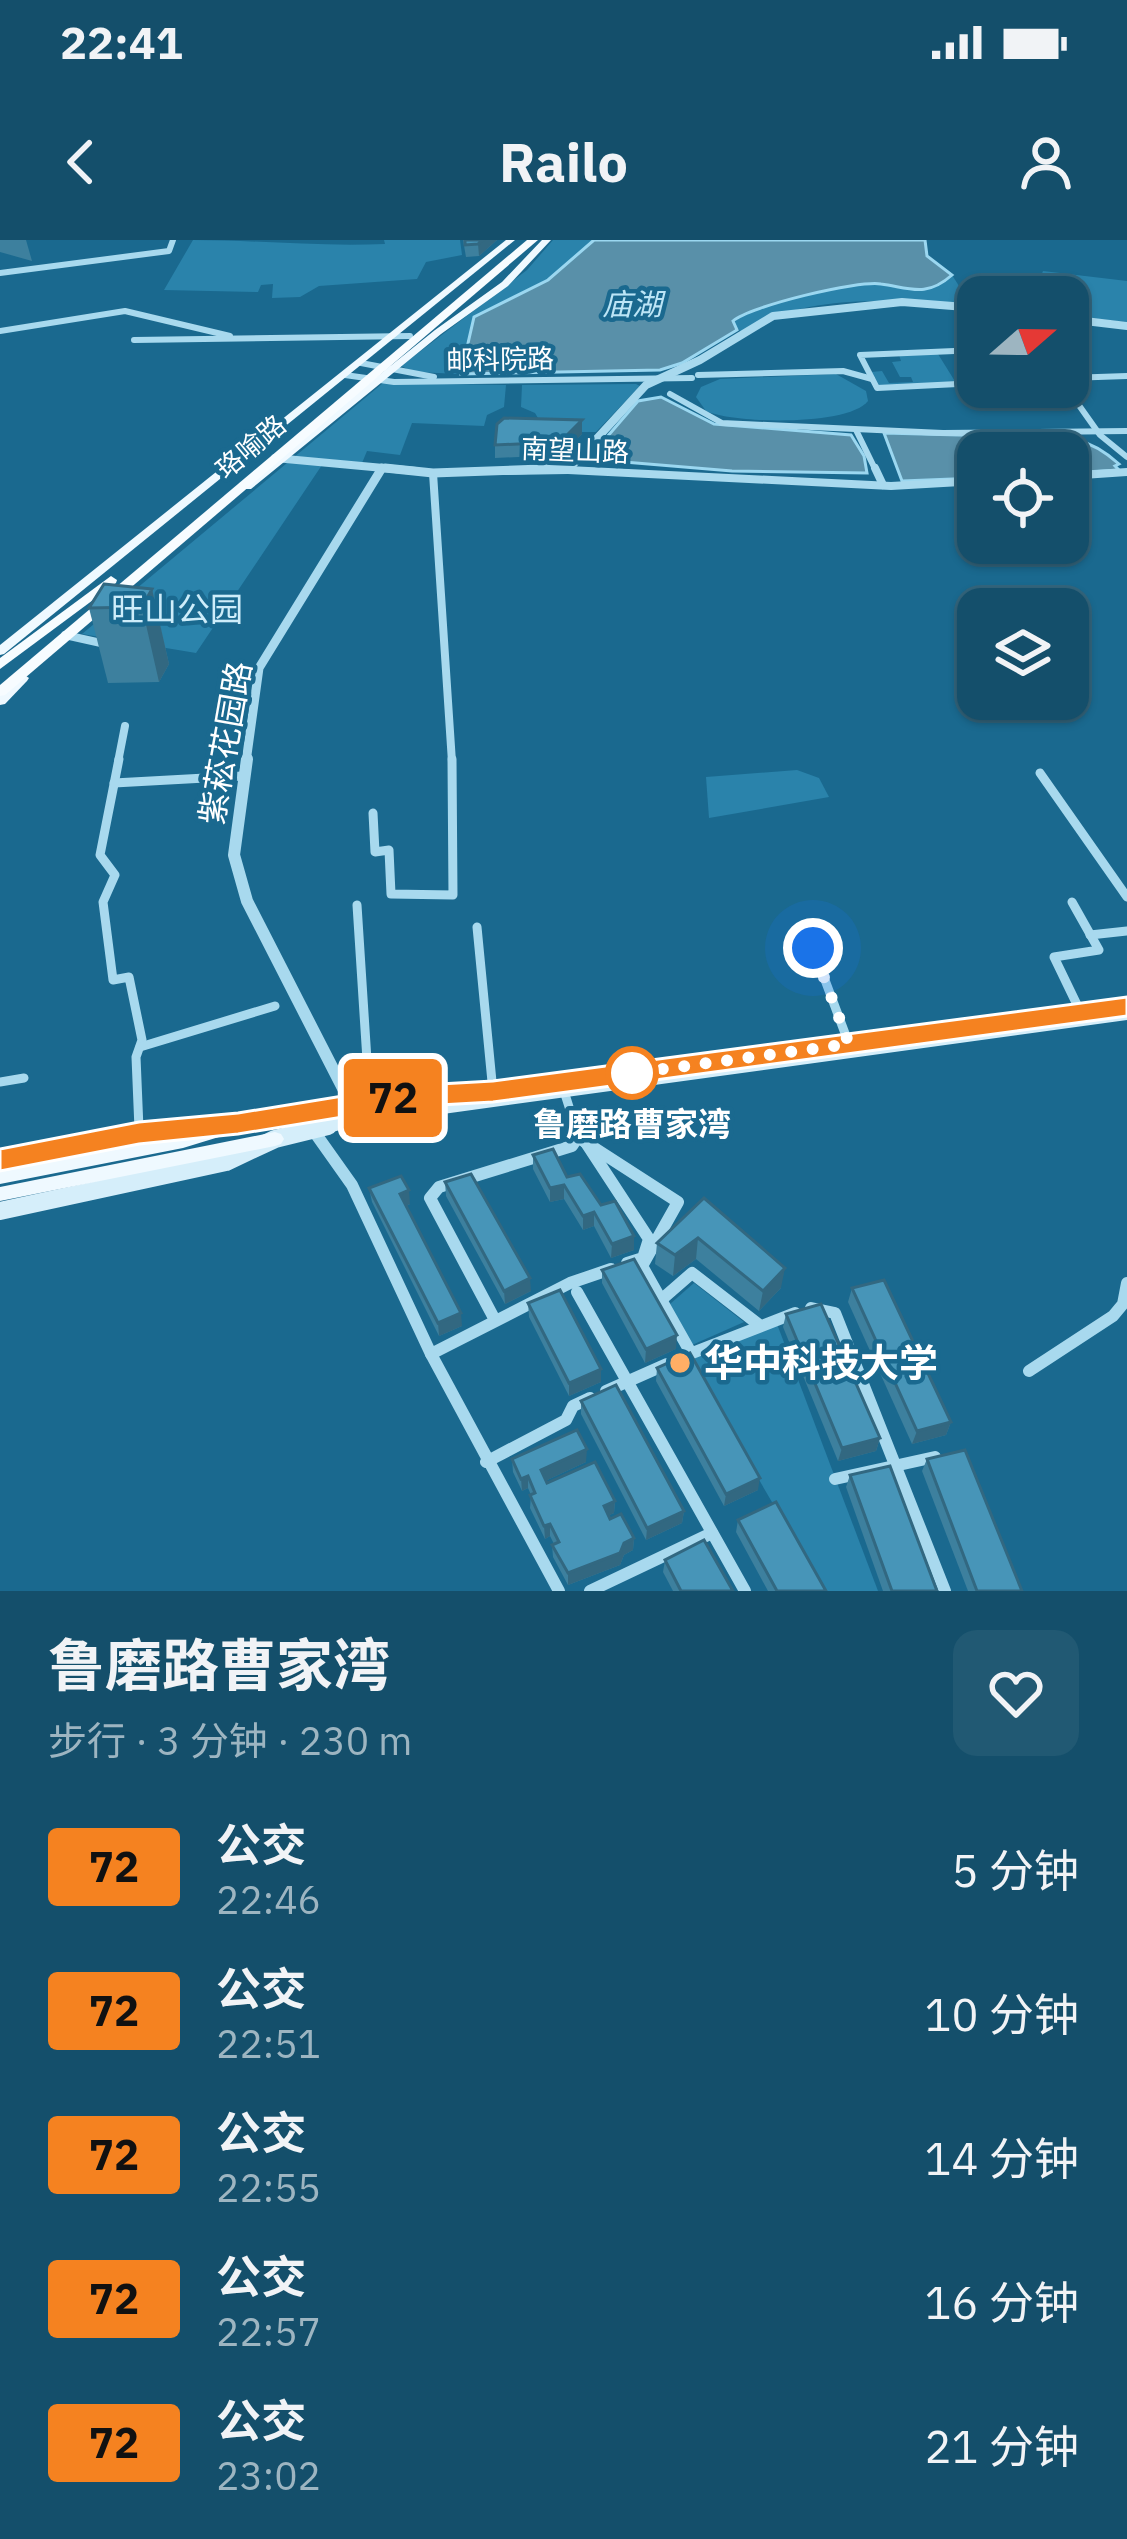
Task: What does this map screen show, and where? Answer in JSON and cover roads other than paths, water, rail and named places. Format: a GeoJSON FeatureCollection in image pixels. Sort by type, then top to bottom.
{"type":"FeatureCollection","features":[{"type":"Feature","properties":{"kind":"highway","name":"珞喻路"},"geometry":{"type":"LineString","coordinates":[[0,688],[279,458],[404,335],[502,264],[523,240]]}},
{"type":"Feature","properties":{"kind":"highway","name":"珞喻路"},"geometry":{"type":"LineString","coordinates":[[2,661],[532,240]]}},
{"type":"Feature","properties":{"kind":"main road"},"geometry":{"type":"LineString","coordinates":[[404,335],[512,240]]}},
{"type":"Feature","properties":{"kind":"main road"},"geometry":{"type":"LineString","coordinates":[[370,372],[505,284],[548,240]]}},
{"type":"Feature","properties":{"kind":"main road"},"geometry":{"type":"LineString","coordinates":[[0,701],[66,635]]}},
{"type":"Feature","properties":{"kind":"main road"},"geometry":{"type":"LineString","coordinates":[[0,1160],[139,1133],[238,1124],[351,1104],[493,1092],[1081,1012],[1127,1010]]}},
{"type":"Feature","properties":{"kind":"main road"},"geometry":{"type":"LineString","coordinates":[[0,1193],[355,1119],[1127,1010]]}},
{"type":"Feature","properties":{"kind":"main road"},"geometry":{"type":"LineString","coordinates":[[0,1178],[183,1141],[238,1124]]}},
{"type":"Feature","properties":{"kind":"main road"},"geometry":{"type":"LineString","coordinates":[[0,1211],[226,1162],[275,1139]]}},
{"type":"Feature","properties":{"kind":"street"},"geometry":{"type":"LineString","coordinates":[[0,273],[169,251],[173,240]]}},
{"type":"Feature","properties":{"kind":"street"},"geometry":{"type":"LineString","coordinates":[[568,470],[654,378],[768,318],[794,310],[910,302],[957,306]]}},
{"type":"Feature","properties":{"kind":"street"},"geometry":{"type":"LineString","coordinates":[[0,331],[125,310],[237,338]]}},
{"type":"Feature","properties":{"kind":"street"},"geometry":{"type":"LineString","coordinates":[[1089,321],[1127,326]]}},
{"type":"Feature","properties":{"kind":"street"},"geometry":{"type":"LineString","coordinates":[[134,340],[404,335]]}},
{"type":"Feature","properties":{"kind":"street"},"geometry":{"type":"LineString","coordinates":[[957,351],[860,355],[877,388],[957,384]]}},
{"type":"Feature","properties":{"kind":"street"},"geometry":{"type":"LineString","coordinates":[[843,370],[862,360]]}},
{"type":"Feature","properties":{"kind":"street"},"geometry":{"type":"LineString","coordinates":[[370,372],[433,377],[654,378],[843,370],[872,379]]}},
{"type":"Feature","properties":{"kind":"street","name":"邮科院路"},"geometry":{"type":"LineString","coordinates":[[370,372],[654,378]]}},
{"type":"Feature","properties":{"kind":"street"},"geometry":{"type":"LineString","coordinates":[[1089,380],[1127,376]]}},
{"type":"Feature","properties":{"kind":"street"},"geometry":{"type":"LineString","coordinates":[[654,378],[668,393],[722,423],[1100,435],[1127,431]]}},
{"type":"Feature","properties":{"kind":"street"},"geometry":{"type":"LineString","coordinates":[[1083,408],[1100,435],[1127,457]]}},
{"type":"Feature","properties":{"kind":"street"},"geometry":{"type":"LineString","coordinates":[[856,430],[879,485]]}},
{"type":"Feature","properties":{"kind":"street","name":"南望山路"},"geometry":{"type":"LineString","coordinates":[[279,458],[433,473],[568,470],[879,485],[957,482]]}},
{"type":"Feature","properties":{"kind":"street","name":"紫菘花园路"},"geometry":{"type":"LineString","coordinates":[[351,1104],[235,870],[242,776],[259,668],[382,468]]}},
{"type":"Feature","properties":{"kind":"street"},"geometry":{"type":"LineString","coordinates":[[1089,475],[1127,472]]}},
{"type":"Feature","properties":{"kind":"street"},"geometry":{"type":"LineString","coordinates":[[373,814],[375,852],[389,850],[391,894],[453,895],[452,736],[433,473]]}},
{"type":"Feature","properties":{"kind":"street"},"geometry":{"type":"LineString","coordinates":[[66,635],[101,643]]}},
{"type":"Feature","properties":{"kind":"street"},"geometry":{"type":"LineString","coordinates":[[125,726],[100,855],[115,875],[103,902],[112,980],[129,977],[142,1040],[139,1133]]}},
{"type":"Feature","properties":{"kind":"street"},"geometry":{"type":"LineString","coordinates":[[1040,773],[1127,897]]}},
{"type":"Feature","properties":{"kind":"street"},"geometry":{"type":"LineString","coordinates":[[114,783],[242,776]]}},
{"type":"Feature","properties":{"kind":"street"},"geometry":{"type":"LineString","coordinates":[[1072,902],[1099,950],[1054,957],[1081,1012]]}},
{"type":"Feature","properties":{"kind":"street"},"geometry":{"type":"LineString","coordinates":[[337,1072],[367,1060],[357,905]]}},
{"type":"Feature","properties":{"kind":"street"},"geometry":{"type":"LineString","coordinates":[[477,926],[493,1092]]}},
{"type":"Feature","properties":{"kind":"street"},"geometry":{"type":"LineString","coordinates":[[1090,935],[1127,931]]}},
{"type":"Feature","properties":{"kind":"street"},"geometry":{"type":"LineString","coordinates":[[813,948],[849,1044]]}},
{"type":"Feature","properties":{"kind":"street"},"geometry":{"type":"LineString","coordinates":[[140,1047],[275,1006]]}},
{"type":"Feature","properties":{"kind":"street"},"geometry":{"type":"LineString","coordinates":[[0,1082],[25,1078]]}},
{"type":"Feature","properties":{"kind":"street"},"geometry":{"type":"LineString","coordinates":[[431,1354],[570,1282],[643,1258],[649,1250],[649,1239],[578,1137],[564,1090]]}},
{"type":"Feature","properties":{"kind":"street"},"geometry":{"type":"LineString","coordinates":[[313,1130],[352,1184],[431,1354],[559,1591]]}},
{"type":"Feature","properties":{"kind":"street"},"geometry":{"type":"LineString","coordinates":[[578,1137],[679,1202],[642,1266],[691,1353]]}},
{"type":"Feature","properties":{"kind":"street"},"geometry":{"type":"LineString","coordinates":[[495,1320],[430,1198],[439,1187],[572,1146],[578,1137]]}},
{"type":"Feature","properties":{"kind":"street"},"geometry":{"type":"LineString","coordinates":[[661,1300],[692,1273],[758,1324]]}},
{"type":"Feature","properties":{"kind":"street"},"geometry":{"type":"LineString","coordinates":[[1029,1371],[1113,1316],[1123,1304],[1127,1282]]}},
{"type":"Feature","properties":{"kind":"street"},"geometry":{"type":"LineString","coordinates":[[577,1292],[745,1591]]}},
{"type":"Feature","properties":{"kind":"street"},"geometry":{"type":"LineString","coordinates":[[486,1462],[566,1420],[573,1406],[758,1324],[818,1306],[835,1313],[945,1591]]}},
{"type":"Feature","properties":{"kind":"street"},"geometry":{"type":"LineString","coordinates":[[835,1479],[957,1453]]}},
{"type":"Feature","properties":{"kind":"street"},"geometry":{"type":"LineString","coordinates":[[590,1591],[712,1533]]}},
{"type":"Feature","properties":{"kind":"water","name":"庙湖"},"geometry":{"type":"Polygon","coordinates":[[[594,240],[925,240],[927,256],[952,275],[926,289],[869,284],[760,308],[733,321],[737,330],[682,363],[660,370],[461,374],[474,317],[548,280],[594,240]]]}},
{"type":"Feature","properties":{"kind":"water"},"geometry":{"type":"Polygon","coordinates":[[[661,397],[714,424],[851,435],[864,456],[867,473],[732,471],[588,459],[638,401],[661,397]]]}},
{"type":"Feature","properties":{"kind":"water"},"geometry":{"type":"Polygon","coordinates":[[[884,433],[957,435],[957,479],[902,481],[884,433]]]}},
{"type":"Feature","properties":{"kind":"water"},"geometry":{"type":"Polygon","coordinates":[[[1089,444],[1119,464],[1115,466],[1119,470],[1089,472],[1089,444]]]}},
{"type":"Feature","properties":{"kind":"place","name":"鲁磨路曹家湾"},"geometry":{"type":"Point","coordinates":[632,1073]}},
{"type":"Feature","properties":{"kind":"place","name":"华中科技大学"},"geometry":{"type":"Point","coordinates":[680,1363]}},
{"type":"Feature","properties":{"kind":"park label","name":"旺山公园"},"geometry":{"type":"Point","coordinates":[177,609]}}]}
